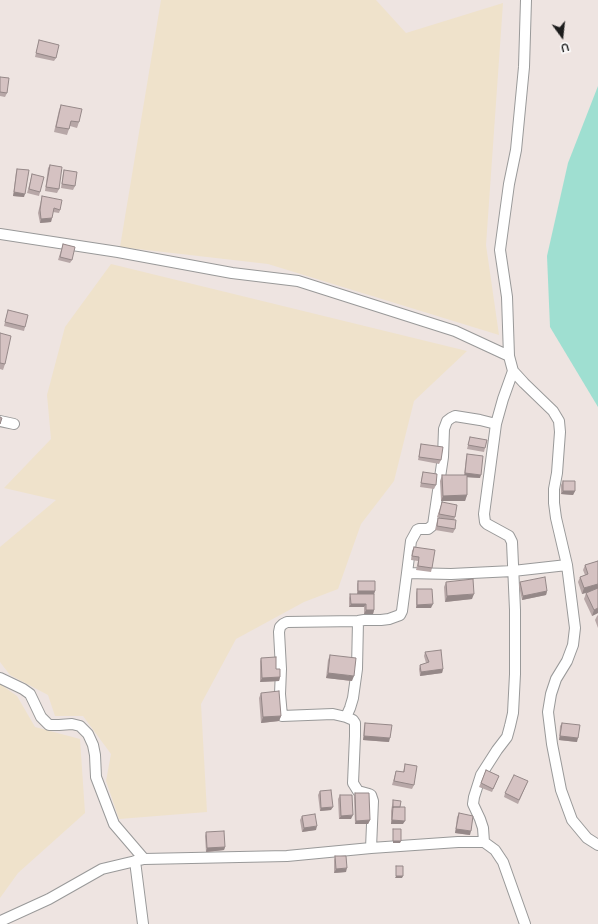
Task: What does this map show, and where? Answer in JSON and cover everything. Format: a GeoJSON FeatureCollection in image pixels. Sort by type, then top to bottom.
{"type":"FeatureCollection","features":[{"type":"Feature","properties":{"kind":"street"},"geometry":{"type":"LineString","coordinates":[[526,0],[524,67],[516,150],[509,184],[500,250],[508,297],[509,356],[513,372],[553,411],[559,421],[560,432],[554,503],[567,565],[575,628],[573,645],[567,661],[556,679],[551,694],[548,712],[552,744],[561,790],[572,820],[587,838],[598,845]]}},
{"type":"Feature","properties":{"kind":"street"},"geometry":{"type":"LineString","coordinates":[[0,234],[118,252],[232,273],[298,281],[455,331],[509,356]]}},
{"type":"Feature","properties":{"kind":"street"},"geometry":{"type":"LineString","coordinates":[[484,842],[483,828],[473,804],[474,797],[481,775],[507,737],[513,713],[515,674],[515,610],[511,539],[509,536],[487,524],[484,519],[496,424],[513,372]]}},
{"type":"Feature","properties":{"kind":"street"},"geometry":{"type":"LineString","coordinates":[[371,848],[373,801],[369,794],[358,791],[353,783],[355,726],[353,720],[333,714],[282,716],[280,694],[280,627],[287,622],[381,620],[389,619],[400,614],[402,611],[406,573],[412,541],[415,533],[419,529],[428,529],[433,524],[443,457],[444,429],[446,421],[455,416],[496,424]]}},
{"type":"Feature","properties":{"kind":"street"},"geometry":{"type":"LineString","coordinates":[[0,421],[14,424]]}},
{"type":"Feature","properties":{"kind":"street"},"geometry":{"type":"LineString","coordinates":[[406,573],[451,574],[513,571],[567,565]]}},
{"type":"Feature","properties":{"kind":"street"},"geometry":{"type":"LineString","coordinates":[[346,717],[353,698],[357,669],[358,621]]}},
{"type":"Feature","properties":{"kind":"street"},"geometry":{"type":"LineString","coordinates":[[0,678],[30,694],[36,708],[49,725],[72,724],[80,726],[88,734],[93,745],[95,755],[96,777],[114,824],[140,860],[143,924]]}},
{"type":"Feature","properties":{"kind":"street"},"geometry":{"type":"LineString","coordinates":[[2,920],[49,898],[102,869],[140,860],[287,856],[371,848],[458,842],[484,842],[495,850],[504,862],[525,924]]}},
{"type":"Feature","properties":{"kind":"shaded area"},"geometry":{"type":"Polygon","coordinates":[[[161,0],[376,0],[406,33],[503,3],[486,245],[499,335],[268,264],[120,247],[161,0]]]}},
{"type":"Feature","properties":{"kind":"shaded area"},"geometry":{"type":"Polygon","coordinates":[[[111,264],[467,351],[414,401],[394,481],[361,524],[338,589],[304,602],[236,639],[201,704],[207,812],[119,819],[106,781],[111,754],[83,716],[55,716],[48,695],[10,675],[0,662],[0,547],[56,500],[4,488],[51,439],[47,395],[65,327],[111,264]]]}},
{"type":"Feature","properties":{"kind":"shaded area"},"geometry":{"type":"Polygon","coordinates":[[[0,684],[17,696],[35,727],[80,739],[85,813],[18,873],[0,898],[0,684]]]}},
{"type":"Feature","properties":{"kind":"water"},"geometry":{"type":"Polygon","coordinates":[[[598,86],[598,407],[550,327],[547,256],[568,163],[598,86]]]}},
{"type":"Feature","properties":{"kind":"building"},"geometry":{"type":"Polygon","coordinates":[[[39,40],[59,45],[56,58],[36,53],[39,40]]]}},
{"type":"Feature","properties":{"kind":"building"},"geometry":{"type":"Polygon","coordinates":[[[0,77],[9,78],[7,93],[0,92],[0,77]]]}},
{"type":"Feature","properties":{"kind":"building"},"geometry":{"type":"Polygon","coordinates":[[[61,105],[82,109],[79,122],[71,121],[69,129],[56,127],[61,105]]]}},
{"type":"Feature","properties":{"kind":"building"},"geometry":{"type":"Polygon","coordinates":[[[50,165],[62,167],[59,189],[46,187],[50,165]]]}},
{"type":"Feature","properties":{"kind":"building"},"geometry":{"type":"Polygon","coordinates":[[[17,169],[29,170],[25,194],[14,192],[17,169]]]}},
{"type":"Feature","properties":{"kind":"building"},"geometry":{"type":"Polygon","coordinates":[[[64,170],[77,172],[75,186],[62,184],[64,170]]]}},
{"type":"Feature","properties":{"kind":"building"},"geometry":{"type":"Polygon","coordinates":[[[32,174],[44,177],[40,192],[29,189],[32,174]]]}},
{"type":"Feature","properties":{"kind":"building"},"geometry":{"type":"Polygon","coordinates":[[[42,196],[62,200],[60,210],[54,208],[52,218],[41,219],[40,210],[42,196]]]}},
{"type":"Feature","properties":{"kind":"building"},"geometry":{"type":"Polygon","coordinates":[[[63,244],[75,247],[72,260],[60,257],[63,244]]]}},
{"type":"Feature","properties":{"kind":"building"},"geometry":{"type":"Polygon","coordinates":[[[8,310],[28,315],[25,327],[5,322],[8,310]]]}},
{"type":"Feature","properties":{"kind":"building"},"geometry":{"type":"Polygon","coordinates":[[[0,333],[11,336],[5,364],[0,363],[0,333]]]}},
{"type":"Feature","properties":{"kind":"building"},"geometry":{"type":"Polygon","coordinates":[[[470,437],[487,440],[485,448],[468,445],[470,437]]]}},
{"type":"Feature","properties":{"kind":"building"},"geometry":{"type":"Polygon","coordinates":[[[421,444],[443,447],[441,460],[419,457],[421,444]]]}},
{"type":"Feature","properties":{"kind":"building"},"geometry":{"type":"Polygon","coordinates":[[[467,454],[483,456],[481,475],[465,473],[467,454]]]}},
{"type":"Feature","properties":{"kind":"building"},"geometry":{"type":"Polygon","coordinates":[[[423,472],[437,474],[436,485],[421,483],[423,472]]]}},
{"type":"Feature","properties":{"kind":"building"},"geometry":{"type":"Polygon","coordinates":[[[442,475],[467,475],[467,495],[443,496],[442,475]]]}},
{"type":"Feature","properties":{"kind":"building"},"geometry":{"type":"Polygon","coordinates":[[[563,481],[575,481],[575,491],[563,491],[563,481]]]}},
{"type":"Feature","properties":{"kind":"building"},"geometry":{"type":"Polygon","coordinates":[[[442,502],[457,505],[455,517],[439,514],[442,502]]]}},
{"type":"Feature","properties":{"kind":"building"},"geometry":{"type":"Polygon","coordinates":[[[438,518],[456,520],[455,529],[437,526],[438,518]]]}},
{"type":"Feature","properties":{"kind":"building"},"geometry":{"type":"Polygon","coordinates":[[[414,547],[435,550],[432,568],[418,566],[419,557],[412,556],[414,547]]]}},
{"type":"Feature","properties":{"kind":"building"},"geometry":{"type":"Polygon","coordinates":[[[598,561],[598,584],[584,588],[580,577],[588,574],[585,565],[598,561]]]}},
{"type":"Feature","properties":{"kind":"building"},"geometry":{"type":"Polygon","coordinates":[[[545,577],[547,591],[523,596],[520,582],[545,577]]]}},
{"type":"Feature","properties":{"kind":"building"},"geometry":{"type":"Polygon","coordinates":[[[473,579],[474,594],[447,596],[446,582],[473,579]]]}},
{"type":"Feature","properties":{"kind":"building"},"geometry":{"type":"Polygon","coordinates":[[[358,581],[375,581],[375,591],[358,591],[358,581]]]}},
{"type":"Feature","properties":{"kind":"building"},"geometry":{"type":"Polygon","coordinates":[[[598,588],[598,608],[594,610],[586,593],[598,588]]]}},
{"type":"Feature","properties":{"kind":"building"},"geometry":{"type":"Polygon","coordinates":[[[417,589],[432,589],[433,604],[417,605],[417,589]]]}},
{"type":"Feature","properties":{"kind":"building"},"geometry":{"type":"Polygon","coordinates":[[[350,594],[374,594],[374,610],[366,610],[366,604],[351,604],[350,594]]]}},
{"type":"Feature","properties":{"kind":"building"},"geometry":{"type":"Polygon","coordinates":[[[441,650],[443,669],[421,672],[420,665],[429,662],[425,652],[441,650]]]}},
{"type":"Feature","properties":{"kind":"building"},"geometry":{"type":"Polygon","coordinates":[[[330,655],[356,658],[354,676],[328,673],[330,655]]]}},
{"type":"Feature","properties":{"kind":"building"},"geometry":{"type":"Polygon","coordinates":[[[276,657],[276,669],[280,669],[280,677],[262,678],[261,658],[276,657]]]}},
{"type":"Feature","properties":{"kind":"building"},"geometry":{"type":"Polygon","coordinates":[[[279,691],[281,716],[263,717],[261,693],[279,691]]]}},
{"type":"Feature","properties":{"kind":"building"},"geometry":{"type":"Polygon","coordinates":[[[365,723],[392,725],[390,738],[364,736],[365,723]]]}},
{"type":"Feature","properties":{"kind":"building"},"geometry":{"type":"Polygon","coordinates":[[[562,723],[580,725],[578,738],[560,736],[562,723]]]}},
{"type":"Feature","properties":{"kind":"building"},"geometry":{"type":"Polygon","coordinates":[[[405,764],[417,766],[414,785],[394,781],[396,771],[404,772],[405,764]]]}},
{"type":"Feature","properties":{"kind":"building"},"geometry":{"type":"Polygon","coordinates":[[[486,770],[499,776],[493,789],[481,783],[486,770]]]}},
{"type":"Feature","properties":{"kind":"building"},"geometry":{"type":"Polygon","coordinates":[[[514,775],[528,781],[519,800],[505,793],[514,775]]]}},
{"type":"Feature","properties":{"kind":"building"},"geometry":{"type":"Polygon","coordinates":[[[331,790],[333,807],[321,808],[320,791],[331,790]]]}},
{"type":"Feature","properties":{"kind":"building"},"geometry":{"type":"Polygon","coordinates":[[[355,793],[369,793],[370,820],[356,821],[355,793]]]}},
{"type":"Feature","properties":{"kind":"building"},"geometry":{"type":"Polygon","coordinates":[[[340,795],[352,795],[353,815],[341,816],[340,795]]]}},
{"type":"Feature","properties":{"kind":"building"},"geometry":{"type":"Polygon","coordinates":[[[393,800],[401,801],[400,807],[393,807],[393,800]]]}},
{"type":"Feature","properties":{"kind":"building"},"geometry":{"type":"Polygon","coordinates":[[[393,807],[405,807],[405,821],[392,820],[393,807]]]}},
{"type":"Feature","properties":{"kind":"building"},"geometry":{"type":"Polygon","coordinates":[[[459,813],[473,816],[471,831],[456,829],[459,813]]]}},
{"type":"Feature","properties":{"kind":"building"},"geometry":{"type":"Polygon","coordinates":[[[315,814],[317,826],[304,828],[302,816],[315,814]]]}},
{"type":"Feature","properties":{"kind":"building"},"geometry":{"type":"Polygon","coordinates":[[[393,829],[401,829],[401,841],[393,841],[393,829]]]}},
{"type":"Feature","properties":{"kind":"building"},"geometry":{"type":"Polygon","coordinates":[[[224,831],[225,847],[207,848],[206,832],[224,831]]]}},
{"type":"Feature","properties":{"kind":"building"},"geometry":{"type":"Polygon","coordinates":[[[335,856],[346,856],[347,868],[336,869],[335,856]]]}},
{"type":"Feature","properties":{"kind":"building"},"geometry":{"type":"Polygon","coordinates":[[[396,866],[403,866],[403,876],[396,876],[396,866]]]}}]}
